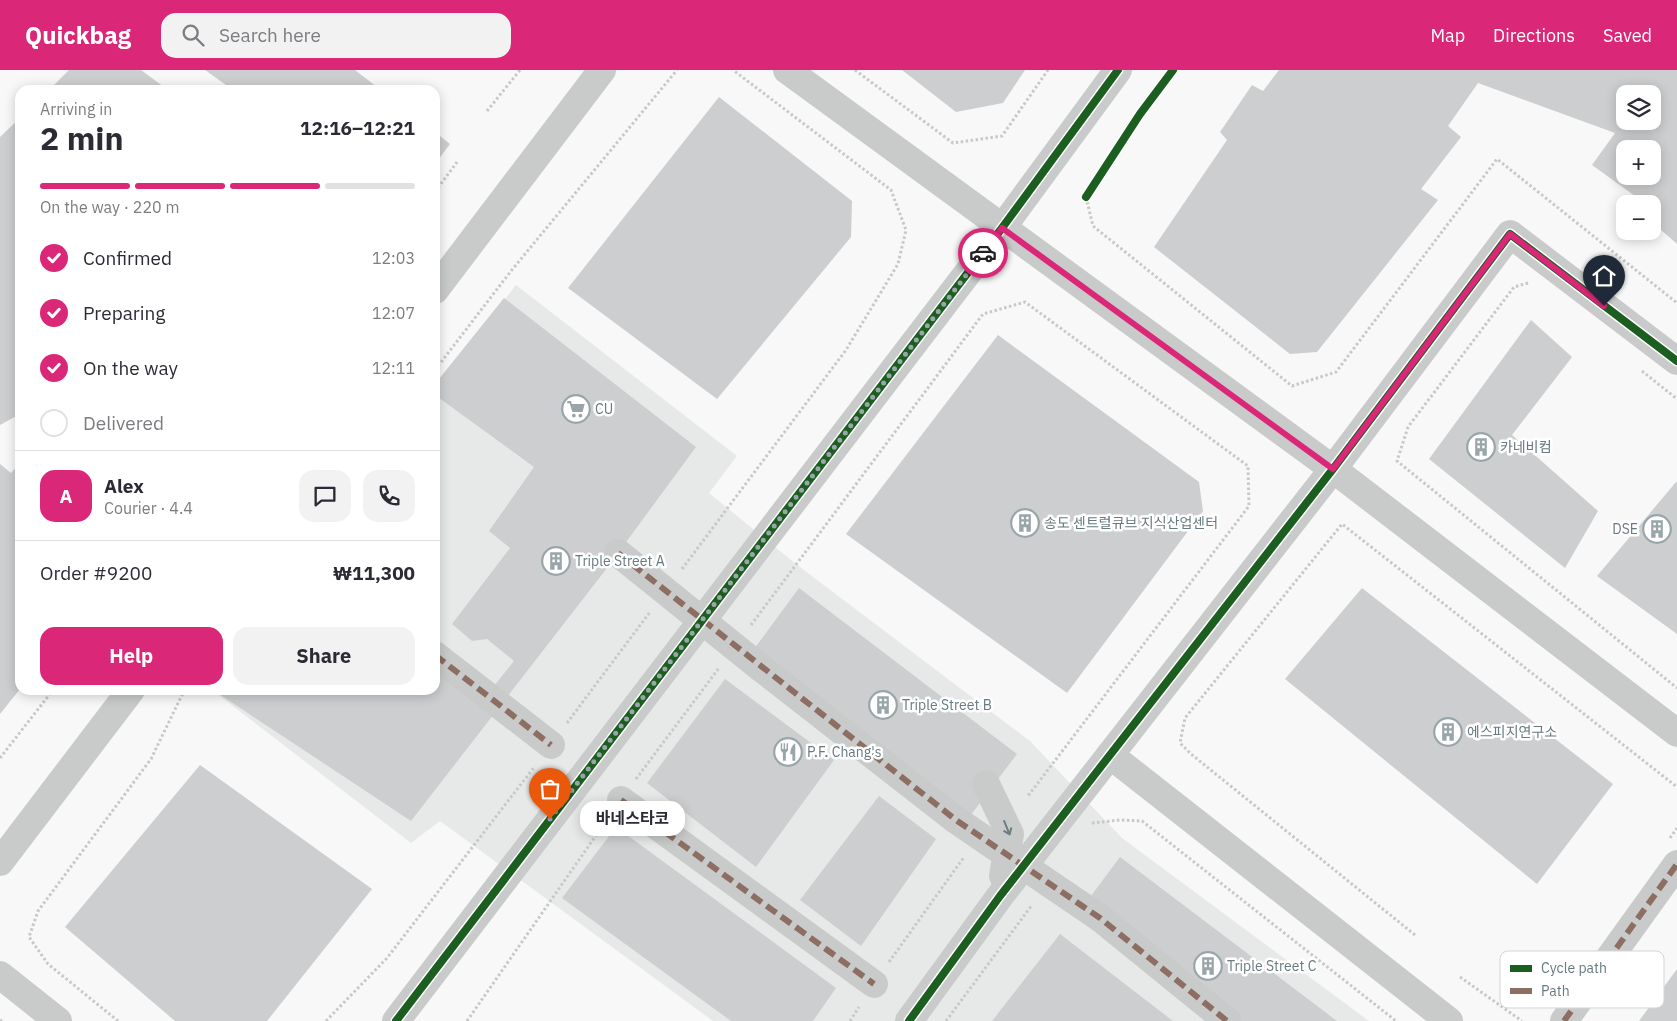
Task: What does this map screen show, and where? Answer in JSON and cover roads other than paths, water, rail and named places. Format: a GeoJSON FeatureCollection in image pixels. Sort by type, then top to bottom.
{"type":"FeatureCollection","features":[{"type":"Feature","properties":{"kind":"street"},"geometry":{"type":"LineString","coordinates":[[440,283],[602,70]]}},
{"type":"Feature","properties":{"kind":"street"},"geometry":{"type":"LineString","coordinates":[[787,70],[1333,469],[1677,733]]}},
{"type":"Feature","properties":{"kind":"street"},"geometry":{"type":"LineString","coordinates":[[396,1021],[1002,228],[1118,70]]}},
{"type":"Feature","properties":{"kind":"street"},"geometry":{"type":"LineString","coordinates":[[909,1021],[1000,896],[1333,469],[1510,234],[1677,361]]}},
{"type":"Feature","properties":{"kind":"street"},"geometry":{"type":"LineString","coordinates":[[618,553],[761,668],[956,820],[1100,918],[1227,1021]]}},
{"type":"Feature","properties":{"kind":"street"},"geometry":{"type":"LineString","coordinates":[[440,659],[551,745]]}},
{"type":"Feature","properties":{"kind":"street"},"geometry":{"type":"LineString","coordinates":[[0,862],[127,695]]}},
{"type":"Feature","properties":{"kind":"street"},"geometry":{"type":"LineString","coordinates":[[1110,755],[1449,1021]]}},
{"type":"Feature","properties":{"kind":"street"},"geometry":{"type":"LineString","coordinates":[[986,784],[1010,834],[1000,896]]}},
{"type":"Feature","properties":{"kind":"street"},"geometry":{"type":"LineString","coordinates":[[620,800],[874,984]]}},
{"type":"Feature","properties":{"kind":"street"},"geometry":{"type":"LineString","coordinates":[[1614,951],[1677,864]]}},
{"type":"Feature","properties":{"kind":"street"},"geometry":{"type":"LineString","coordinates":[[0,975],[58,1021]]}},
{"type":"Feature","properties":{"kind":"street"},"geometry":{"type":"LineString","coordinates":[[1564,1021],[1573,1008]]}},
{"type":"Feature","properties":{"kind":"place","name":"CU"},"geometry":{"type":"Point","coordinates":[576,409]}},
{"type":"Feature","properties":{"kind":"place","name":"카네비컴"},"geometry":{"type":"Point","coordinates":[1481,447]}},
{"type":"Feature","properties":{"kind":"place","name":"송도 센트럴큐브 지식산업센터"},"geometry":{"type":"Point","coordinates":[1025,523]}},
{"type":"Feature","properties":{"kind":"place","name":"DSE"},"geometry":{"type":"Point","coordinates":[1657,529]}},
{"type":"Feature","properties":{"kind":"place","name":"Triple Street A"},"geometry":{"type":"Point","coordinates":[556,561]}},
{"type":"Feature","properties":{"kind":"place","name":"Triple Street B"},"geometry":{"type":"Point","coordinates":[883,705]}},
{"type":"Feature","properties":{"kind":"place","name":"에스피지연구소"},"geometry":{"type":"Point","coordinates":[1448,732]}},
{"type":"Feature","properties":{"kind":"place","name":"P.F. Chang's"},"geometry":{"type":"Point","coordinates":[788,752]}},
{"type":"Feature","properties":{"kind":"place","name":"바네스타코"},"geometry":{"type":"Point","coordinates":[550,819]}},
{"type":"Feature","properties":{"kind":"place","name":"Triple Street C"},"geometry":{"type":"Point","coordinates":[1208,966]}}]}
